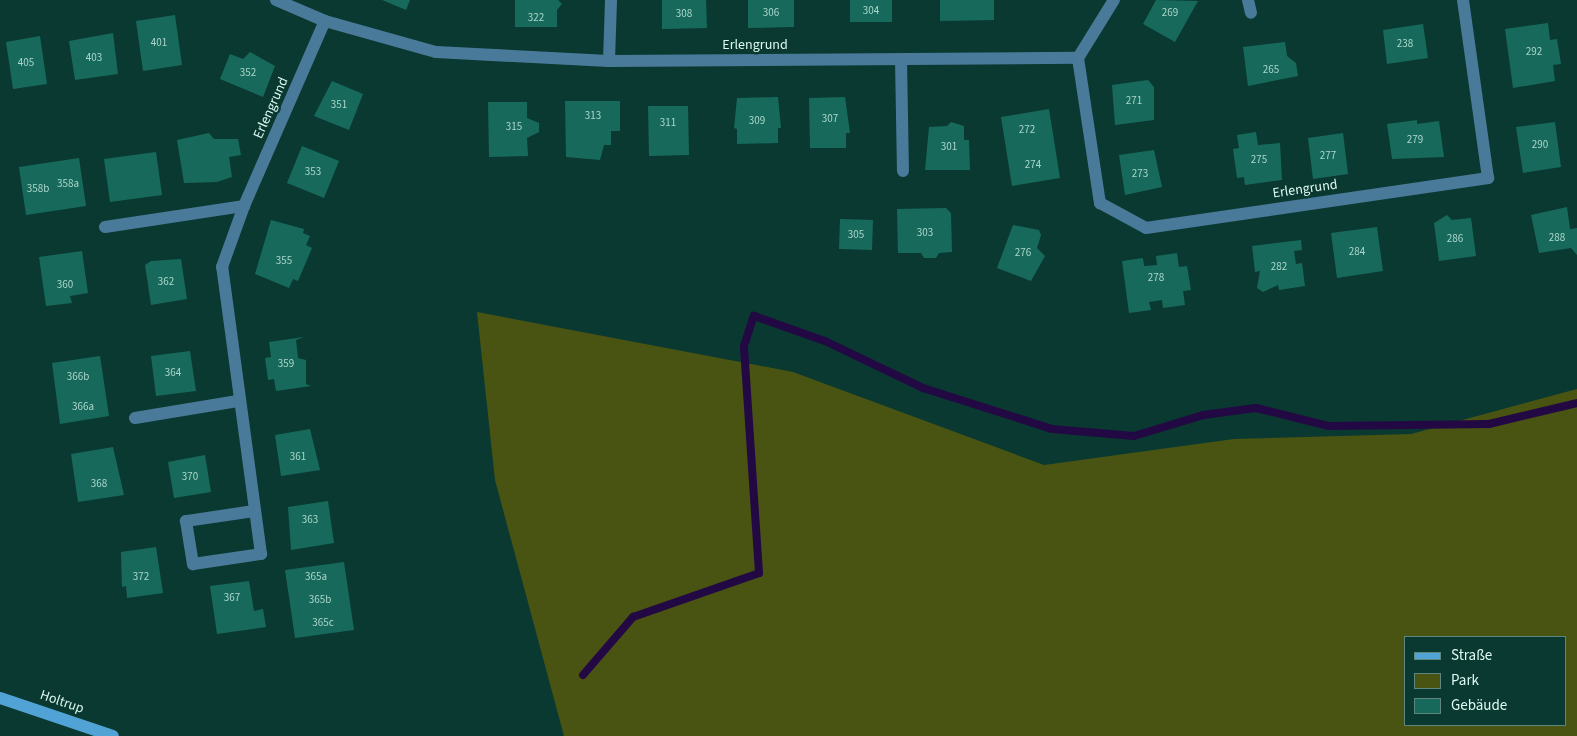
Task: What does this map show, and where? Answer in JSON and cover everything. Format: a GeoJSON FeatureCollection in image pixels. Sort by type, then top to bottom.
{"type":"FeatureCollection","features":[{"type":"Feature","properties":{"kind":"main road","name":"Holtrup"},"geometry":{"type":"LineString","coordinates":[[0,698],[114,736]]}},
{"type":"Feature","properties":{"kind":"street","name":"Erlengrund"},"geometry":{"type":"LineString","coordinates":[[276,0],[325,21],[436,52],[609,61],[1078,58],[1100,203],[1146,228],[1488,178],[1463,0]]}},
{"type":"Feature","properties":{"kind":"street"},"geometry":{"type":"LineString","coordinates":[[609,61],[611,0]]}},
{"type":"Feature","properties":{"kind":"street"},"geometry":{"type":"LineString","coordinates":[[1078,58],[1114,0]]}},
{"type":"Feature","properties":{"kind":"street"},"geometry":{"type":"LineString","coordinates":[[1248,0],[1251,14]]}},
{"type":"Feature","properties":{"kind":"street","name":"Erlengrund"},"geometry":{"type":"LineString","coordinates":[[254,511],[186,521],[193,564],[261,554],[238,402],[222,267],[244,206],[325,21]]}},
{"type":"Feature","properties":{"kind":"street"},"geometry":{"type":"LineString","coordinates":[[901,59],[902,171]]}},
{"type":"Feature","properties":{"kind":"street"},"geometry":{"type":"LineString","coordinates":[[105,226],[244,206]]}},
{"type":"Feature","properties":{"kind":"street"},"geometry":{"type":"LineString","coordinates":[[135,418],[238,402]]}},
{"type":"Feature","properties":{"kind":"green space"},"geometry":{"type":"Polygon","coordinates":[[[477,312],[793,372],[1044,465],[1234,439],[1411,434],[1577,389],[1577,736],[564,736],[495,480],[477,312]]]}},
{"type":"Feature","properties":{"kind":"building"},"geometry":{"type":"Polygon","coordinates":[[[382,0],[410,0],[406,10],[382,0]]]}},
{"type":"Feature","properties":{"kind":"building"},"geometry":{"type":"Polygon","coordinates":[[[515,0],[558,0],[562,4],[557,10],[557,27],[515,27],[515,0]]]}},
{"type":"Feature","properties":{"kind":"building"},"geometry":{"type":"Polygon","coordinates":[[[662,0],[706,0],[707,28],[662,29],[662,0]]]}},
{"type":"Feature","properties":{"kind":"building"},"geometry":{"type":"Polygon","coordinates":[[[748,0],[794,0],[794,27],[748,28],[748,0]]]}},
{"type":"Feature","properties":{"kind":"building"},"geometry":{"type":"Polygon","coordinates":[[[850,0],[892,0],[892,22],[850,22],[850,0]]]}},
{"type":"Feature","properties":{"kind":"building"},"geometry":{"type":"Polygon","coordinates":[[[940,0],[994,0],[994,20],[940,21],[940,0]]]}},
{"type":"Feature","properties":{"kind":"building"},"geometry":{"type":"Polygon","coordinates":[[[1156,0],[1198,1],[1175,42],[1143,24],[1156,0]]]}},
{"type":"Feature","properties":{"kind":"building"},"geometry":{"type":"Polygon","coordinates":[[[175,15],[182,65],[143,71],[136,21],[175,15]]]}},
{"type":"Feature","properties":{"kind":"building"},"geometry":{"type":"Polygon","coordinates":[[[1548,23],[1550,40],[1557,39],[1561,64],[1553,65],[1555,81],[1513,88],[1505,29],[1548,23]]]}},
{"type":"Feature","properties":{"kind":"building"},"geometry":{"type":"Polygon","coordinates":[[[1423,24],[1428,58],[1387,64],[1383,30],[1423,24]]]}},
{"type":"Feature","properties":{"kind":"building"},"geometry":{"type":"Polygon","coordinates":[[[113,33],[118,74],[75,80],[69,41],[113,33]]]}},
{"type":"Feature","properties":{"kind":"building"},"geometry":{"type":"Polygon","coordinates":[[[40,36],[47,84],[13,89],[6,42],[40,36]]]}},
{"type":"Feature","properties":{"kind":"building"},"geometry":{"type":"Polygon","coordinates":[[[1285,42],[1287,56],[1296,63],[1298,76],[1248,86],[1243,47],[1285,42]]]}},
{"type":"Feature","properties":{"kind":"building"},"geometry":{"type":"Polygon","coordinates":[[[250,52],[275,66],[263,97],[220,79],[230,54],[243,59],[250,52]]]}},
{"type":"Feature","properties":{"kind":"building"},"geometry":{"type":"Polygon","coordinates":[[[1148,80],[1154,87],[1154,120],[1115,125],[1112,85],[1148,80]]]}},
{"type":"Feature","properties":{"kind":"building"},"geometry":{"type":"Polygon","coordinates":[[[332,81],[363,94],[349,130],[314,116],[332,81]]]}},
{"type":"Feature","properties":{"kind":"building"},"geometry":{"type":"Polygon","coordinates":[[[778,97],[781,128],[778,128],[778,143],[737,144],[737,129],[734,128],[737,98],[778,97]]]}},
{"type":"Feature","properties":{"kind":"building"},"geometry":{"type":"Polygon","coordinates":[[[845,97],[850,133],[846,133],[846,148],[810,148],[809,98],[845,97]]]}},
{"type":"Feature","properties":{"kind":"building"},"geometry":{"type":"Polygon","coordinates":[[[565,101],[620,101],[620,131],[611,131],[611,145],[604,145],[600,160],[566,157],[565,101]]]}},
{"type":"Feature","properties":{"kind":"building"},"geometry":{"type":"Polygon","coordinates":[[[488,102],[527,102],[527,118],[539,123],[539,132],[527,138],[528,156],[489,157],[488,102]]]}},
{"type":"Feature","properties":{"kind":"building"},"geometry":{"type":"Polygon","coordinates":[[[648,106],[688,106],[689,155],[649,156],[648,106]]]}},
{"type":"Feature","properties":{"kind":"building"},"geometry":{"type":"Polygon","coordinates":[[[1049,109],[1060,178],[1012,186],[1001,117],[1049,109]]]}},
{"type":"Feature","properties":{"kind":"building"},"geometry":{"type":"Polygon","coordinates":[[[1417,120],[1417,124],[1439,121],[1444,157],[1392,159],[1387,124],[1417,120]]]}},
{"type":"Feature","properties":{"kind":"building"},"geometry":{"type":"Polygon","coordinates":[[[951,122],[964,126],[964,140],[969,140],[970,170],[925,170],[929,127],[947,126],[951,122]]]}},
{"type":"Feature","properties":{"kind":"building"},"geometry":{"type":"Polygon","coordinates":[[[1555,122],[1561,167],[1523,173],[1516,127],[1555,122]]]}},
{"type":"Feature","properties":{"kind":"building"},"geometry":{"type":"Polygon","coordinates":[[[1256,132],[1258,145],[1280,143],[1282,180],[1245,185],[1244,177],[1237,178],[1233,149],[1239,148],[1237,135],[1256,132]]]}},
{"type":"Feature","properties":{"kind":"building"},"geometry":{"type":"Polygon","coordinates":[[[209,133],[214,139],[238,139],[241,155],[229,157],[232,177],[217,182],[184,183],[177,140],[209,133]]]}},
{"type":"Feature","properties":{"kind":"building"},"geometry":{"type":"Polygon","coordinates":[[[1343,133],[1348,174],[1313,179],[1308,138],[1343,133]]]}},
{"type":"Feature","properties":{"kind":"building"},"geometry":{"type":"Polygon","coordinates":[[[302,146],[339,161],[324,198],[287,183],[302,146]]]}},
{"type":"Feature","properties":{"kind":"building"},"geometry":{"type":"Polygon","coordinates":[[[1154,150],[1162,187],[1125,195],[1119,155],[1154,150]]]}},
{"type":"Feature","properties":{"kind":"building"},"geometry":{"type":"Polygon","coordinates":[[[156,152],[162,195],[110,202],[104,159],[156,152]]]}},
{"type":"Feature","properties":{"kind":"building"},"geometry":{"type":"Polygon","coordinates":[[[79,158],[86,206],[26,215],[19,167],[79,158]]]}},
{"type":"Feature","properties":{"kind":"building"},"geometry":{"type":"Polygon","coordinates":[[[1567,207],[1570,229],[1577,228],[1577,255],[1571,248],[1539,253],[1531,215],[1567,207]]]}},
{"type":"Feature","properties":{"kind":"building"},"geometry":{"type":"Polygon","coordinates":[[[946,208],[951,213],[952,252],[939,253],[936,258],[924,258],[921,253],[898,253],[897,209],[946,208]]]}},
{"type":"Feature","properties":{"kind":"building"},"geometry":{"type":"Polygon","coordinates":[[[1447,215],[1452,220],[1471,218],[1476,256],[1439,261],[1434,223],[1447,215]]]}},
{"type":"Feature","properties":{"kind":"building"},"geometry":{"type":"Polygon","coordinates":[[[840,219],[873,220],[872,250],[839,249],[840,219]]]}},
{"type":"Feature","properties":{"kind":"building"},"geometry":{"type":"Polygon","coordinates":[[[271,220],[304,229],[303,233],[310,236],[306,245],[312,248],[298,281],[293,279],[289,288],[255,274],[271,220]]]}},
{"type":"Feature","properties":{"kind":"building"},"geometry":{"type":"Polygon","coordinates":[[[1013,225],[1039,230],[1041,235],[1037,248],[1045,256],[1031,281],[997,268],[1013,225]]]}},
{"type":"Feature","properties":{"kind":"building"},"geometry":{"type":"Polygon","coordinates":[[[1377,227],[1383,271],[1337,278],[1331,233],[1377,227]]]}},
{"type":"Feature","properties":{"kind":"building"},"geometry":{"type":"Polygon","coordinates":[[[1301,240],[1302,250],[1294,251],[1296,264],[1302,263],[1305,286],[1279,290],[1278,285],[1263,292],[1257,288],[1260,271],[1255,272],[1252,246],[1301,240]]]}},
{"type":"Feature","properties":{"kind":"building"},"geometry":{"type":"Polygon","coordinates":[[[82,251],[88,293],[70,296],[72,303],[46,306],[39,257],[82,251]]]}},
{"type":"Feature","properties":{"kind":"building"},"geometry":{"type":"Polygon","coordinates":[[[1177,253],[1179,267],[1187,266],[1191,290],[1183,291],[1185,305],[1163,308],[1162,300],[1149,302],[1151,310],[1129,313],[1122,261],[1143,258],[1144,266],[1157,265],[1156,256],[1177,253]]]}},
{"type":"Feature","properties":{"kind":"building"},"geometry":{"type":"Polygon","coordinates":[[[181,259],[187,299],[151,305],[145,265],[151,261],[181,259]]]}},
{"type":"Feature","properties":{"kind":"building"},"geometry":{"type":"Polygon","coordinates":[[[304,337],[296,340],[298,358],[306,360],[306,384],[311,386],[276,391],[274,379],[268,380],[265,358],[271,357],[269,342],[304,337]]]}},
{"type":"Feature","properties":{"kind":"building"},"geometry":{"type":"Polygon","coordinates":[[[190,351],[196,391],[156,396],[151,356],[190,351]]]}},
{"type":"Feature","properties":{"kind":"building"},"geometry":{"type":"Polygon","coordinates":[[[100,356],[109,416],[60,424],[52,363],[100,356]]]}},
{"type":"Feature","properties":{"kind":"building"},"geometry":{"type":"Polygon","coordinates":[[[310,429],[320,470],[281,476],[275,435],[310,429]]]}},
{"type":"Feature","properties":{"kind":"building"},"geometry":{"type":"Polygon","coordinates":[[[113,447],[124,495],[78,502],[71,454],[113,447]]]}},
{"type":"Feature","properties":{"kind":"building"},"geometry":{"type":"Polygon","coordinates":[[[205,455],[211,492],[174,498],[168,462],[205,455]]]}},
{"type":"Feature","properties":{"kind":"building"},"geometry":{"type":"Polygon","coordinates":[[[328,501],[334,543],[291,550],[288,507],[328,501]]]}},
{"type":"Feature","properties":{"kind":"building"},"geometry":{"type":"Polygon","coordinates":[[[156,547],[163,593],[127,598],[126,586],[122,587],[121,552],[156,547]]]}},
{"type":"Feature","properties":{"kind":"building"},"geometry":{"type":"Polygon","coordinates":[[[344,562],[354,630],[295,638],[285,570],[344,562]]]}},
{"type":"Feature","properties":{"kind":"building"},"geometry":{"type":"Polygon","coordinates":[[[249,581],[254,611],[263,609],[266,627],[217,634],[210,586],[249,581]]]}},
{"type":"Feature","properties":{"kind":"waterway"},"geometry":{"type":"LineString","coordinates":[[583,675],[633,617],[759,573],[744,346],[754,316],[825,341],[923,388],[1052,429],[1134,436],[1203,415],[1256,408],[1329,426],[1489,424],[1577,403]]}}]}
